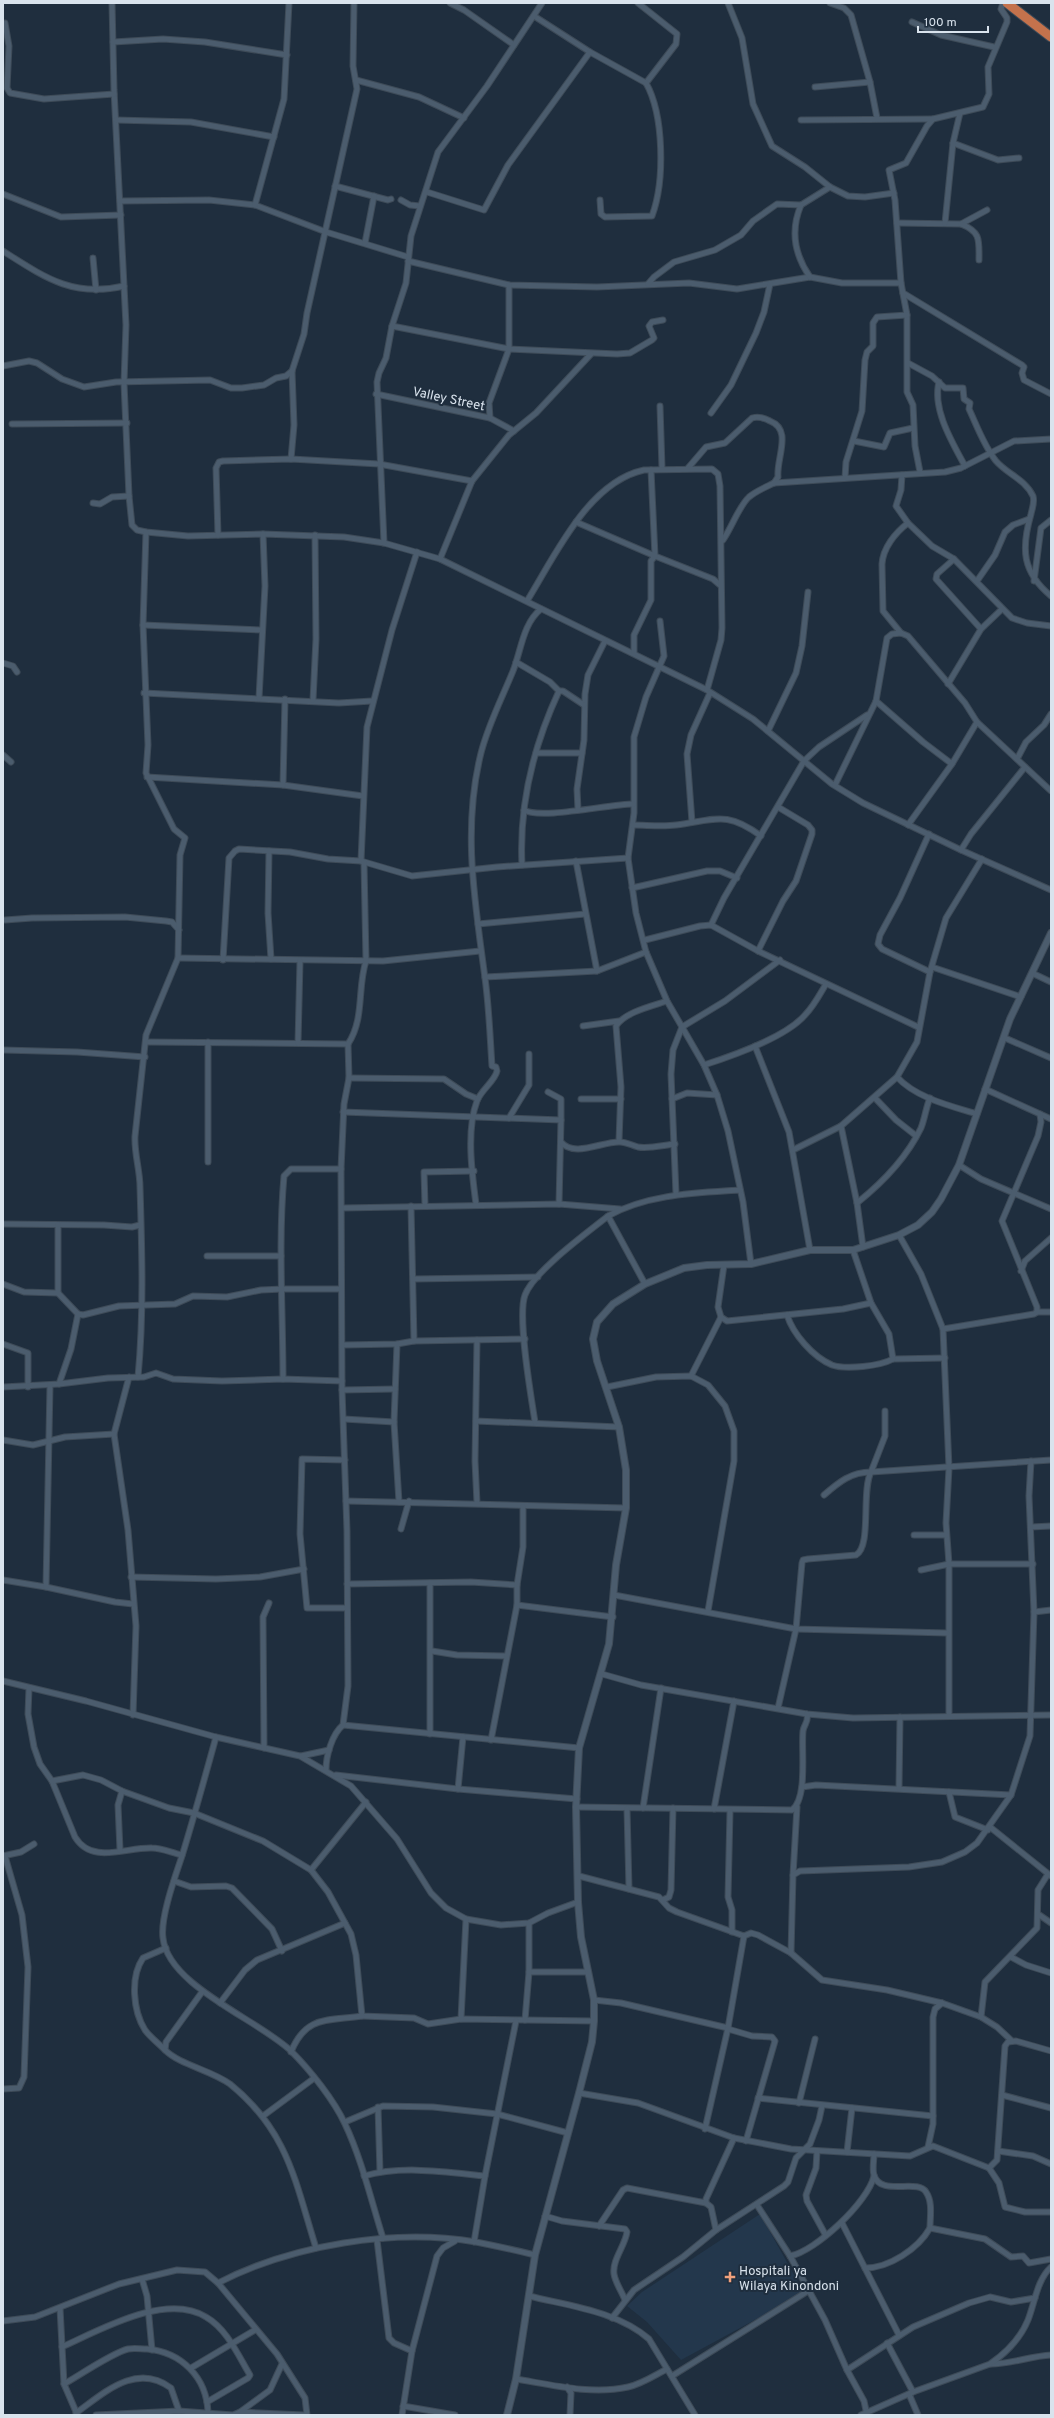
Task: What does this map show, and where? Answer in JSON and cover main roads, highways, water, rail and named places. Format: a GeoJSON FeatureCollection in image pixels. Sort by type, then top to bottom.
{"type":"FeatureCollection","features":[{"type":"Feature","properties":{"kind":"highway"},"geometry":{"type":"LineString","coordinates":[[1007,3],[1051,37]]}},
{"type":"Feature","properties":{"kind":"place","name":"Hospitali ya Wilaya Kinondoni"},"geometry":{"type":"Point","coordinates":[730,2277]}}]}
